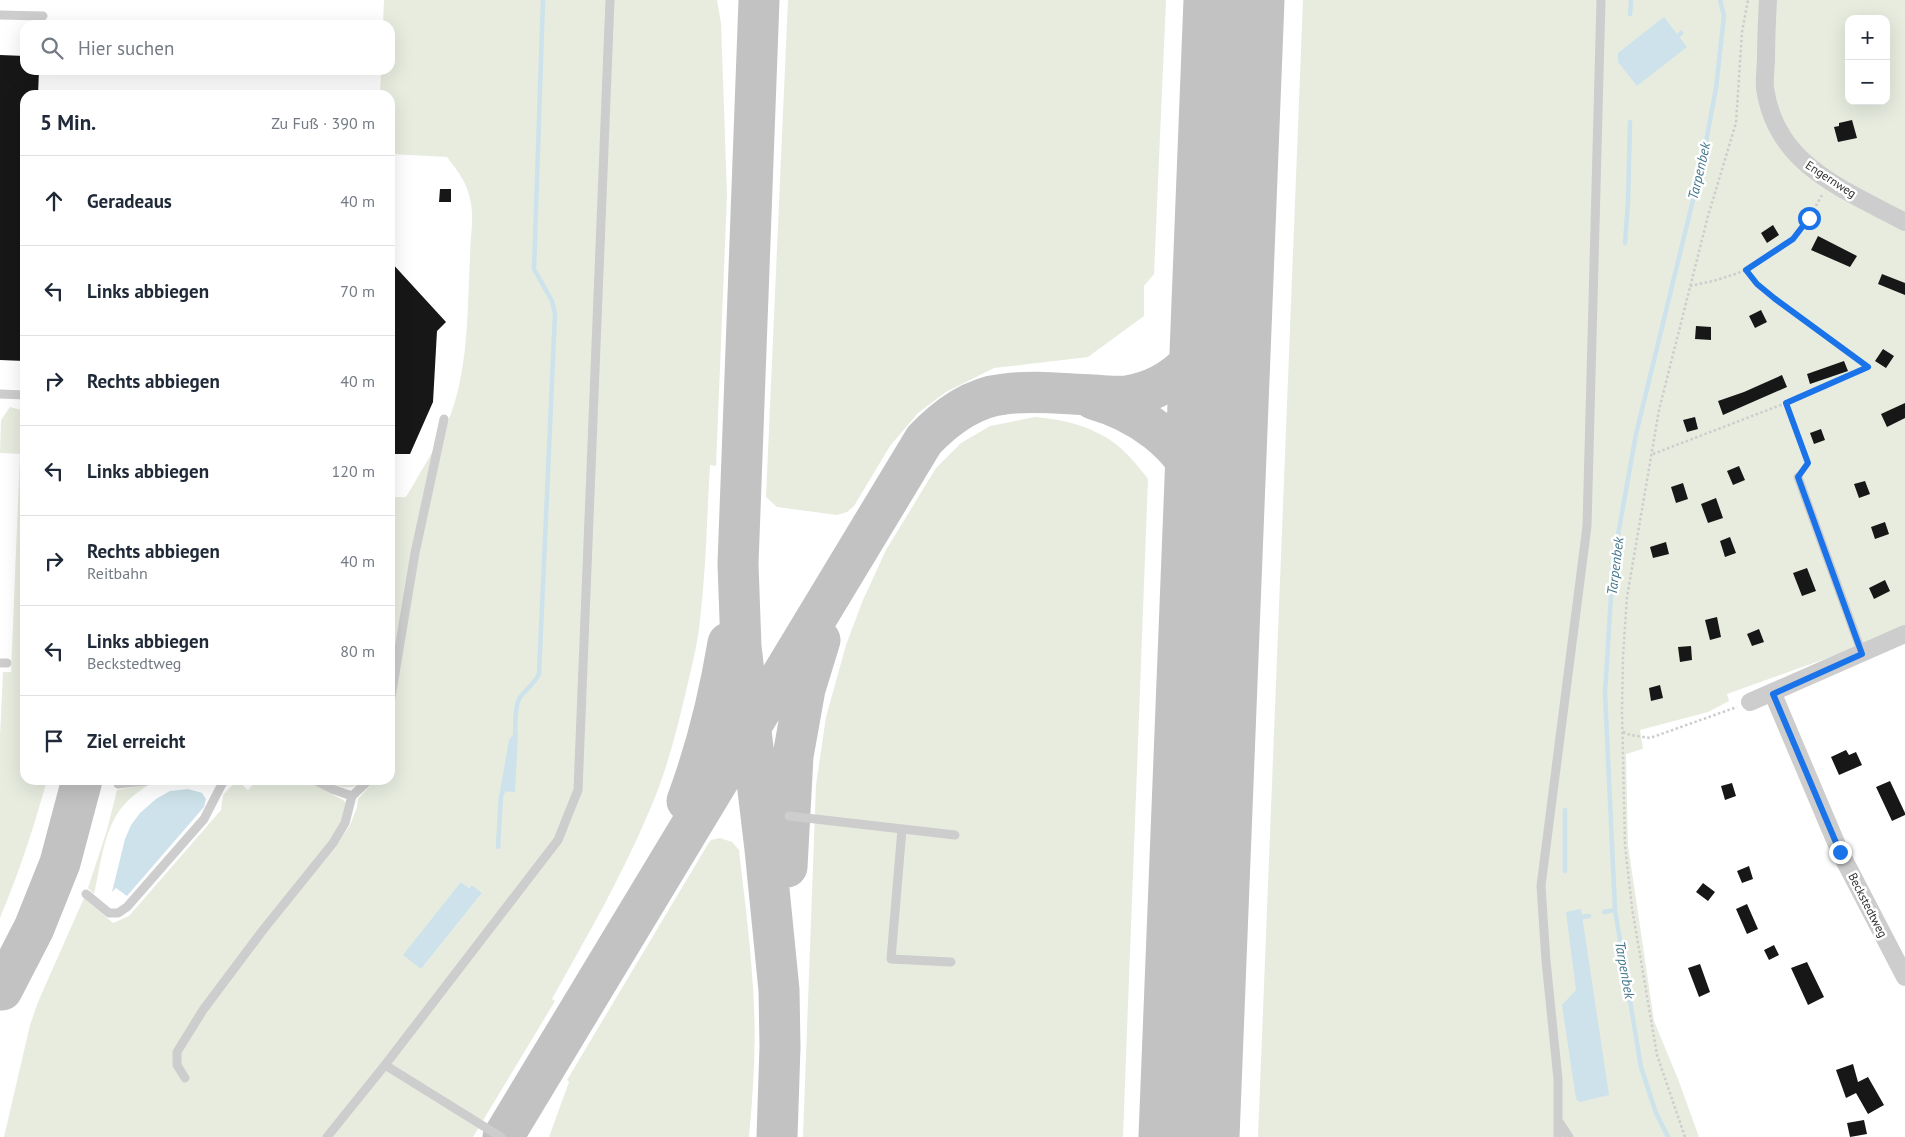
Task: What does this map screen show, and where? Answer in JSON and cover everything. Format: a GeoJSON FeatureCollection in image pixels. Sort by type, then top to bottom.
{"type":"FeatureCollection","features":[{"type":"Feature","properties":{"kind":"street","name":"Engernweg"},"geometry":{"type":"LineString","coordinates":[[1768,0],[1765,86],[1770,113],[1782,138],[1808,166],[1830,181],[1905,222]]}},
{"type":"Feature","properties":{"kind":"street"},"geometry":{"type":"LineString","coordinates":[[1750,702],[1773,694],[1905,634]]}},
{"type":"Feature","properties":{"kind":"street","name":"Beckstedtweg"},"geometry":{"type":"LineString","coordinates":[[1773,694],[1840,852],[1905,977]]}},
{"type":"Feature","properties":{"kind":"lane"},"geometry":{"type":"LineString","coordinates":[[327,1137],[385,1065],[558,840],[578,790],[610,0]]}},
{"type":"Feature","properties":{"kind":"lane"},"geometry":{"type":"LineString","coordinates":[[1558,1137],[1558,1079],[1546,961],[1541,886],[1587,526],[1601,0]]}},
{"type":"Feature","properties":{"kind":"lane"},"geometry":{"type":"LineString","coordinates":[[0,15],[44,16]]}},
{"type":"Feature","properties":{"kind":"lane"},"geometry":{"type":"LineString","coordinates":[[0,394],[20,395]]}},
{"type":"Feature","properties":{"kind":"lane"},"geometry":{"type":"LineString","coordinates":[[395,673],[415,553],[444,419]]}},
{"type":"Feature","properties":{"kind":"lane"},"geometry":{"type":"LineString","coordinates":[[1798,477],[1862,654]]}},
{"type":"Feature","properties":{"kind":"lane"},"geometry":{"type":"LineString","coordinates":[[86,894],[110,913],[118,913],[127,907],[204,819],[221,785]]}},
{"type":"Feature","properties":{"kind":"lane"},"geometry":{"type":"LineString","coordinates":[[324,785],[352,796]]}},
{"type":"Feature","properties":{"kind":"lane"},"geometry":{"type":"LineString","coordinates":[[185,1078],[177,1065],[177,1052],[203,1010],[262,930],[333,843],[345,822],[352,796],[364,785]]}},
{"type":"Feature","properties":{"kind":"lane"},"geometry":{"type":"LineString","coordinates":[[789,816],[955,835]]}},
{"type":"Feature","properties":{"kind":"lane"},"geometry":{"type":"LineString","coordinates":[[902,829],[890,960],[951,962]]}},
{"type":"Feature","properties":{"kind":"lane"},"geometry":{"type":"LineString","coordinates":[[385,1065],[501,1137]]}},
{"type":"Feature","properties":{"kind":"lane"},"geometry":{"type":"LineString","coordinates":[[1559,1122],[1569,1137]]}},
{"type":"Feature","properties":{"kind":"path"},"geometry":{"type":"LineString","coordinates":[[1686,1137],[1657,1055],[1632,908],[1625,845],[1623,656],[1627,597],[1660,410],[1708,216],[1736,123],[1742,32],[1748,0]]}},
{"type":"Feature","properties":{"kind":"path"},"geometry":{"type":"LineString","coordinates":[[1690,286],[1717,280],[1746,270],[1793,239],[1809,218],[1830,181]]}},
{"type":"Feature","properties":{"kind":"path"},"geometry":{"type":"LineString","coordinates":[[1652,454],[1786,403],[1868,367],[1774,298],[1757,284],[1746,270]]}},
{"type":"Feature","properties":{"kind":"path"},"geometry":{"type":"LineString","coordinates":[[1786,403],[1808,463],[1798,477]]}},
{"type":"Feature","properties":{"kind":"path"},"geometry":{"type":"LineString","coordinates":[[1623,732],[1630,736],[1650,738],[1750,702]]}},
{"type":"Feature","properties":{"kind":"shaded area"},"geometry":{"type":"Polygon","coordinates":[[[384,0],[717,0],[721,23],[727,195],[716,466],[710,465],[704,582],[698,637],[679,719],[660,783],[638,838],[615,885],[552,999],[555,1001],[473,1137],[4,1137],[30,1025],[38,1002],[84,898],[113,923],[129,916],[221,810],[223,795],[232,785],[242,785],[248,790],[252,785],[314,785],[346,803],[342,822],[266,932],[335,847],[350,825],[358,799],[371,785],[395,785],[395,698],[419,553],[447,424],[459,384],[466,342],[472,210],[465,184],[447,157],[395,154],[395,90],[380,90],[381,75],[395,75],[395,20],[383,20],[384,0]],[[461,882],[421,969],[482,893],[472,885],[469,888],[461,882]]]}},
{"type":"Feature","properties":{"kind":"shaded area"},"geometry":{"type":"Polygon","coordinates":[[[788,0],[1166,0],[1154,274],[1144,286],[1144,316],[1088,357],[994,368],[946,392],[918,413],[890,446],[854,506],[847,512],[837,515],[777,507],[766,497],[788,0]]]}},
{"type":"Feature","properties":{"kind":"shaded area"},"geometry":{"type":"Polygon","coordinates":[[[1303,0],[1762,0],[1759,86],[1778,111],[1772,86],[1776,0],[1905,0],[1905,628],[1867,644],[1727,694],[1729,701],[1708,712],[1640,730],[1643,749],[1626,754],[1628,845],[1654,1021],[1699,1137],[1258,1137],[1303,0]]]}},
{"type":"Feature","properties":{"kind":"shaded area"},"geometry":{"type":"Polygon","coordinates":[[[10,407],[20,410],[20,454],[0,453],[1,420],[10,407]]]}},
{"type":"Feature","properties":{"kind":"shaded area"},"geometry":{"type":"Polygon","coordinates":[[[1035,417],[1075,424],[1104,436],[1128,455],[1148,479],[1123,1137],[803,1137],[816,785],[826,717],[846,645],[863,600],[886,550],[936,468],[961,443],[990,426],[1035,417]]]}},
{"type":"Feature","properties":{"kind":"shaded area"},"geometry":{"type":"Polygon","coordinates":[[[433,451],[395,655],[395,497],[406,497],[433,451]]]}},
{"type":"Feature","properties":{"kind":"shaded area"},"geometry":{"type":"Polygon","coordinates":[[[20,454],[20,785],[46,785],[26,850],[0,918],[0,736],[3,672],[11,672],[20,454]]]}},
{"type":"Feature","properties":{"kind":"shaded area"},"geometry":{"type":"Polygon","coordinates":[[[149,785],[136,794],[119,811],[105,843],[94,894],[88,888],[107,830],[117,790],[149,785]]]}},
{"type":"Feature","properties":{"kind":"shaded area"},"geometry":{"type":"Polygon","coordinates":[[[336,785],[356,785],[349,787],[336,785]]]}},
{"type":"Feature","properties":{"kind":"shaded area"},"geometry":{"type":"Polygon","coordinates":[[[720,838],[732,842],[739,850],[750,948],[755,1039],[749,1137],[549,1137],[569,1082],[567,1080],[708,844],[711,840],[720,838]]]}},
{"type":"Feature","properties":{"kind":"water"},"geometry":{"type":"Polygon","coordinates":[[[1664,17],[1687,47],[1637,86],[1618,62],[1618,53],[1664,17]]]}},
{"type":"Feature","properties":{"kind":"water"},"geometry":{"type":"Polygon","coordinates":[[[518,734],[515,792],[500,791],[509,740],[512,736],[518,734]]]}},
{"type":"Feature","properties":{"kind":"water"},"geometry":{"type":"Polygon","coordinates":[[[188,789],[202,793],[206,799],[204,807],[127,896],[116,888],[112,892],[125,839],[131,825],[140,813],[156,799],[170,791],[188,789]]]}},
{"type":"Feature","properties":{"kind":"water"},"geometry":{"type":"Polygon","coordinates":[[[461,882],[469,888],[472,885],[482,893],[421,969],[403,955],[461,882]]]}},
{"type":"Feature","properties":{"kind":"water"},"geometry":{"type":"Polygon","coordinates":[[[1581,909],[1609,1095],[1580,1102],[1576,1099],[1562,1005],[1576,990],[1566,912],[1581,909]]]}},
{"type":"Feature","properties":{"kind":"building"},"geometry":{"type":"Polygon","coordinates":[[[0,55],[20,56],[20,75],[39,75],[38,90],[20,90],[20,361],[0,360],[0,55]]]}},
{"type":"Feature","properties":{"kind":"building"},"geometry":{"type":"Polygon","coordinates":[[[1852,120],[1857,138],[1838,142],[1834,127],[1839,126],[1839,123],[1852,120]]]}},
{"type":"Feature","properties":{"kind":"building"},"geometry":{"type":"Polygon","coordinates":[[[440,189],[451,189],[451,202],[439,202],[440,189]]]}},
{"type":"Feature","properties":{"kind":"building"},"geometry":{"type":"Polygon","coordinates":[[[1773,225],[1779,235],[1767,243],[1761,233],[1773,225]]]}},
{"type":"Feature","properties":{"kind":"building"},"geometry":{"type":"Polygon","coordinates":[[[1818,236],[1857,256],[1850,267],[1811,250],[1818,236]]]}},
{"type":"Feature","properties":{"kind":"building"},"geometry":{"type":"Polygon","coordinates":[[[395,266],[446,322],[437,331],[433,402],[410,454],[395,454],[395,266]]]}},
{"type":"Feature","properties":{"kind":"building"},"geometry":{"type":"Polygon","coordinates":[[[1882,274],[1905,283],[1905,295],[1878,284],[1882,274]]]}},
{"type":"Feature","properties":{"kind":"building"},"geometry":{"type":"Polygon","coordinates":[[[1761,310],[1767,322],[1755,328],[1749,316],[1761,310]]]}},
{"type":"Feature","properties":{"kind":"building"},"geometry":{"type":"Polygon","coordinates":[[[1696,326],[1711,327],[1711,340],[1695,339],[1696,326]]]}},
{"type":"Feature","properties":{"kind":"building"},"geometry":{"type":"Polygon","coordinates":[[[1883,349],[1894,356],[1886,368],[1875,361],[1883,349]]]}},
{"type":"Feature","properties":{"kind":"building"},"geometry":{"type":"Polygon","coordinates":[[[1844,361],[1848,371],[1810,384],[1807,374],[1844,361]]]}},
{"type":"Feature","properties":{"kind":"building"},"geometry":{"type":"Polygon","coordinates":[[[1782,375],[1787,387],[1723,415],[1718,401],[1782,375]]]}},
{"type":"Feature","properties":{"kind":"building"},"geometry":{"type":"Polygon","coordinates":[[[1905,403],[1905,418],[1887,427],[1881,414],[1905,403]]]}},
{"type":"Feature","properties":{"kind":"building"},"geometry":{"type":"Polygon","coordinates":[[[1695,417],[1698,429],[1687,432],[1683,420],[1695,417]]]}},
{"type":"Feature","properties":{"kind":"building"},"geometry":{"type":"Polygon","coordinates":[[[1821,429],[1825,440],[1814,444],[1810,433],[1821,429]]]}},
{"type":"Feature","properties":{"kind":"building"},"geometry":{"type":"Polygon","coordinates":[[[1739,466],[1745,480],[1733,485],[1727,471],[1739,466]]]}},
{"type":"Feature","properties":{"kind":"building"},"geometry":{"type":"Polygon","coordinates":[[[1865,481],[1870,494],[1859,498],[1854,484],[1865,481]]]}},
{"type":"Feature","properties":{"kind":"building"},"geometry":{"type":"Polygon","coordinates":[[[1683,483],[1688,499],[1676,503],[1671,487],[1683,483]]]}},
{"type":"Feature","properties":{"kind":"building"},"geometry":{"type":"Polygon","coordinates":[[[1716,498],[1723,518],[1708,523],[1701,504],[1716,498]]]}},
{"type":"Feature","properties":{"kind":"building"},"geometry":{"type":"Polygon","coordinates":[[[1885,522],[1889,534],[1875,539],[1871,527],[1885,522]]]}},
{"type":"Feature","properties":{"kind":"building"},"geometry":{"type":"Polygon","coordinates":[[[1730,537],[1736,553],[1725,557],[1720,541],[1730,537]]]}},
{"type":"Feature","properties":{"kind":"building"},"geometry":{"type":"Polygon","coordinates":[[[1666,542],[1669,554],[1653,558],[1650,547],[1666,542]]]}},
{"type":"Feature","properties":{"kind":"building"},"geometry":{"type":"Polygon","coordinates":[[[1807,568],[1816,591],[1802,596],[1793,573],[1807,568]]]}},
{"type":"Feature","properties":{"kind":"building"},"geometry":{"type":"Polygon","coordinates":[[[1885,580],[1890,591],[1874,599],[1869,588],[1885,580]]]}},
{"type":"Feature","properties":{"kind":"building"},"geometry":{"type":"Polygon","coordinates":[[[1717,617],[1721,637],[1710,640],[1705,620],[1717,617]]]}},
{"type":"Feature","properties":{"kind":"building"},"geometry":{"type":"Polygon","coordinates":[[[1759,629],[1764,642],[1752,646],[1747,634],[1759,629]]]}},
{"type":"Feature","properties":{"kind":"building"},"geometry":{"type":"Polygon","coordinates":[[[1691,646],[1692,660],[1680,662],[1678,647],[1691,646]]]}},
{"type":"Feature","properties":{"kind":"building"},"geometry":{"type":"Polygon","coordinates":[[[1660,685],[1663,698],[1651,701],[1649,688],[1660,685]]]}},
{"type":"Feature","properties":{"kind":"building"},"geometry":{"type":"Polygon","coordinates":[[[1846,750],[1849,755],[1856,752],[1862,765],[1839,775],[1831,757],[1846,750]]]}},
{"type":"Feature","properties":{"kind":"building"},"geometry":{"type":"Polygon","coordinates":[[[1890,781],[1905,813],[1905,815],[1892,821],[1876,787],[1890,781]]]}},
{"type":"Feature","properties":{"kind":"building"},"geometry":{"type":"Polygon","coordinates":[[[1732,783],[1736,796],[1725,800],[1721,786],[1732,783]]]}},
{"type":"Feature","properties":{"kind":"building"},"geometry":{"type":"Polygon","coordinates":[[[1749,866],[1753,879],[1742,883],[1737,871],[1749,866]]]}},
{"type":"Feature","properties":{"kind":"building"},"geometry":{"type":"Polygon","coordinates":[[[1703,883],[1715,892],[1708,901],[1696,892],[1703,883]]]}},
{"type":"Feature","properties":{"kind":"building"},"geometry":{"type":"Polygon","coordinates":[[[1747,904],[1758,929],[1747,934],[1736,909],[1747,904]]]}},
{"type":"Feature","properties":{"kind":"building"},"geometry":{"type":"Polygon","coordinates":[[[1774,945],[1779,955],[1769,960],[1764,950],[1774,945]]]}},
{"type":"Feature","properties":{"kind":"building"},"geometry":{"type":"Polygon","coordinates":[[[1807,962],[1824,997],[1808,1005],[1791,968],[1807,962]]]}},
{"type":"Feature","properties":{"kind":"building"},"geometry":{"type":"Polygon","coordinates":[[[1700,964],[1710,992],[1699,997],[1688,968],[1700,964]]]}},
{"type":"Feature","properties":{"kind":"building"},"geometry":{"type":"Polygon","coordinates":[[[1853,1064],[1858,1082],[1868,1077],[1884,1105],[1868,1114],[1856,1093],[1846,1098],[1836,1070],[1853,1064]]]}},
{"type":"Feature","properties":{"kind":"building"},"geometry":{"type":"Polygon","coordinates":[[[1864,1120],[1867,1134],[1850,1137],[1847,1123],[1864,1120]]]}},
{"type":"Feature","properties":{"kind":"waterway"},"geometry":{"type":"LineString","coordinates":[[515,735],[517,703],[539,674],[555,314],[552,301],[534,269],[543,0]]}},
{"type":"Feature","properties":{"kind":"waterway"},"geometry":{"type":"LineString","coordinates":[[1630,14],[1631,0]]}},
{"type":"Feature","properties":{"kind":"waterway","name":"Tarpenbek"},"geometry":{"type":"LineString","coordinates":[[1668,1137],[1656,1113],[1641,1067],[1615,910],[1605,693],[1613,563],[1636,434],[1702,163],[1716,88],[1724,16],[1720,0]]}},
{"type":"Feature","properties":{"kind":"waterway"},"geometry":{"type":"LineString","coordinates":[[1678,36],[1681,33]]}},
{"type":"Feature","properties":{"kind":"waterway"},"geometry":{"type":"LineString","coordinates":[[1625,243],[1630,122]]}},
{"type":"Feature","properties":{"kind":"waterway"},"geometry":{"type":"LineString","coordinates":[[498,847],[501,796],[503,791]]}},
{"type":"Feature","properties":{"kind":"waterway"},"geometry":{"type":"LineString","coordinates":[[1565,810],[1565,871]]}},
{"type":"Feature","properties":{"kind":"waterway"},"geometry":{"type":"LineString","coordinates":[[1604,912],[1615,910]]}},
{"type":"Feature","properties":{"kind":"waterway"},"geometry":{"type":"LineString","coordinates":[[1582,917],[1589,916]]}},
{"type":"Feature","properties":{"kind":"taxiway"},"geometry":{"type":"LineString","coordinates":[[759,0],[738,564],[741,647],[765,849],[779,990],[780,1047],[777,1137]]}},
{"type":"Feature","properties":{"kind":"taxiway"},"geometry":{"type":"LineString","coordinates":[[503,1137],[924,440],[960,410],[982,399],[993,396],[1038,392],[1127,396],[1145,392],[1162,384],[1177,375],[1201,349],[1210,334],[1222,299]]}},
{"type":"Feature","properties":{"kind":"taxiway"},"geometry":{"type":"LineString","coordinates":[[1093,399],[1127,412],[1157,431],[1171,443],[1183,457],[1201,488],[1213,532]]}},
{"type":"Feature","properties":{"kind":"taxiway"},"geometry":{"type":"LineString","coordinates":[[787,867],[793,756],[805,689],[820,640]]}},
{"type":"Feature","properties":{"kind":"taxiway"},"geometry":{"type":"LineString","coordinates":[[687,801],[711,723],[728,643]]}},
{"type":"Feature","properties":{"kind":"taxiway"},"geometry":{"type":"LineString","coordinates":[[2,990],[34,928],[60,863],[81,785]]}},
{"type":"Feature","properties":{"kind":"runway"},"geometry":{"type":"LineString","coordinates":[[1189,1137],[1234,0]]}},
{"type":"Feature","properties":{"kind":"route"},"geometry":{"type":"LineString","coordinates":[[1809,218],[1793,239],[1746,270],[1757,284],[1774,298],[1868,367],[1786,403],[1808,463],[1798,477],[1862,654],[1773,694],[1840,852]]}}]}
